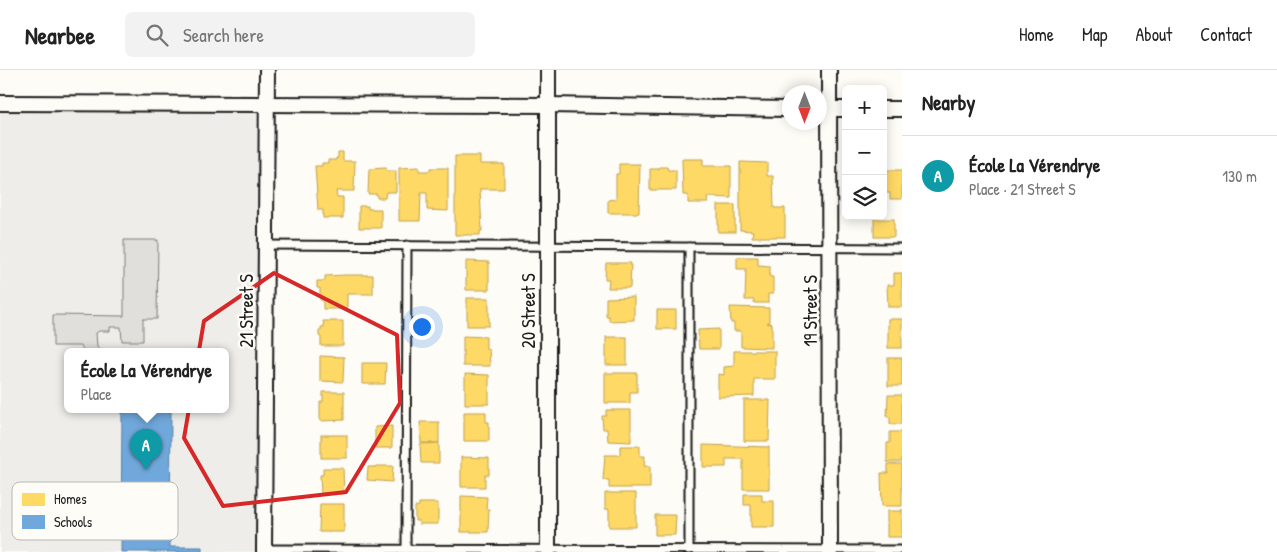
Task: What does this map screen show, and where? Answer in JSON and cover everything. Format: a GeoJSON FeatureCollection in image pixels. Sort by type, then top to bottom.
{"type":"FeatureCollection","features":[{"type":"Feature","properties":{"kind":"street","name":"21 Street S"},"geometry":{"type":"LineString","coordinates":[[264,550],[267,70]]}},
{"type":"Feature","properties":{"kind":"street","name":"20 Street S"},"geometry":{"type":"LineString","coordinates":[[548,70],[548,551]]}},
{"type":"Feature","properties":{"kind":"street","name":"19 Street S"},"geometry":{"type":"LineString","coordinates":[[827,86],[829,70]]}},
{"type":"Feature","properties":{"kind":"street"},"geometry":{"type":"LineString","coordinates":[[0,103],[782,109]]}},
{"type":"Feature","properties":{"kind":"street"},"geometry":{"type":"LineString","coordinates":[[887,109],[902,109]]}},
{"type":"Feature","properties":{"kind":"street"},"geometry":{"type":"LineString","coordinates":[[827,110],[842,110]]}},
{"type":"Feature","properties":{"kind":"street","name":"19 Street S"},"geometry":{"type":"LineString","coordinates":[[825,130],[829,248],[830,551]]}},
{"type":"Feature","properties":{"kind":"lane"},"geometry":{"type":"LineString","coordinates":[[406,549],[407,245]]}},
{"type":"Feature","properties":{"kind":"lane"},"geometry":{"type":"LineString","coordinates":[[266,246],[902,248]]}},
{"type":"Feature","properties":{"kind":"lane"},"geometry":{"type":"LineString","coordinates":[[689,247],[689,550]]}},
{"type":"Feature","properties":{"kind":"lane"},"geometry":{"type":"LineString","coordinates":[[264,550],[902,550]]}},
{"type":"Feature","properties":{"kind":"highlighted area"},"geometry":{"type":"Polygon","coordinates":[[[274,273],[397,335],[400,403],[346,492],[223,506],[184,438],[204,321],[274,273]]]}},
{"type":"Feature","properties":{"kind":"shaded area"},"geometry":{"type":"Polygon","coordinates":[[[0,103],[267,104],[264,552],[0,552],[0,103]]]}},
{"type":"Feature","properties":{"kind":"shaded area"},"geometry":{"type":"Polygon","coordinates":[[[124,240],[158,240],[157,319],[143,319],[143,341],[122,341],[121,327],[110,327],[110,331],[99,331],[96,333],[99,348],[53,346],[53,315],[124,316],[124,240]]]}},
{"type":"Feature","properties":{"kind":"building: Homes"},"geometry":{"type":"Polygon","coordinates":[[[338,152],[343,152],[343,161],[355,161],[354,191],[336,191],[337,197],[343,197],[343,218],[323,218],[323,210],[318,210],[315,166],[322,166],[322,163],[328,163],[328,160],[336,160],[338,152]]]}},
{"type":"Feature","properties":{"kind":"building: Homes"},"geometry":{"type":"Polygon","coordinates":[[[455,156],[480,156],[480,164],[504,164],[504,189],[480,189],[482,231],[480,231],[480,235],[455,235],[455,156]]]}},
{"type":"Feature","properties":{"kind":"building: Homes"},"geometry":{"type":"Polygon","coordinates":[[[682,159],[703,159],[703,166],[731,166],[731,198],[707,197],[708,203],[688,203],[688,195],[683,195],[682,159]]]}},
{"type":"Feature","properties":{"kind":"building: Homes"},"geometry":{"type":"Polygon","coordinates":[[[740,162],[767,163],[767,176],[773,176],[774,208],[785,208],[785,237],[752,237],[753,231],[740,230],[740,162]]]}},
{"type":"Feature","properties":{"kind":"building: Homes"},"geometry":{"type":"Polygon","coordinates":[[[619,164],[640,164],[639,213],[608,213],[608,200],[616,199],[616,174],[619,174],[619,164]]]}},
{"type":"Feature","properties":{"kind":"building: Homes"},"geometry":{"type":"Polygon","coordinates":[[[419,167],[419,171],[430,171],[430,168],[448,168],[448,211],[427,210],[427,193],[421,193],[420,221],[399,221],[399,168],[419,167]]]}},
{"type":"Feature","properties":{"kind":"building: Homes"},"geometry":{"type":"Polygon","coordinates":[[[659,167],[676,170],[676,190],[650,190],[650,169],[659,169],[659,167]]]}},
{"type":"Feature","properties":{"kind":"building: Homes"},"geometry":{"type":"Polygon","coordinates":[[[386,168],[387,171],[396,171],[396,192],[386,192],[385,198],[377,198],[377,194],[368,194],[369,169],[386,168]]]}},
{"type":"Feature","properties":{"kind":"building: Homes"},"geometry":{"type":"Polygon","coordinates":[[[887,170],[902,170],[902,199],[890,199],[890,193],[887,193],[887,170]]]}},
{"type":"Feature","properties":{"kind":"building: Homes"},"geometry":{"type":"Polygon","coordinates":[[[718,205],[735,205],[735,232],[718,232],[718,205]]]}},
{"type":"Feature","properties":{"kind":"building: Homes"},"geometry":{"type":"Polygon","coordinates":[[[359,206],[368,206],[368,209],[381,209],[381,228],[359,228],[359,206]]]}},
{"type":"Feature","properties":{"kind":"building: Homes"},"geometry":{"type":"Polygon","coordinates":[[[894,219],[894,237],[874,237],[874,220],[894,219]]]}},
{"type":"Feature","properties":{"kind":"building: Homes"},"geometry":{"type":"Polygon","coordinates":[[[737,257],[758,257],[758,265],[770,266],[770,277],[773,277],[773,294],[768,294],[768,303],[754,303],[754,300],[745,300],[746,269],[737,269],[737,257]]]}},
{"type":"Feature","properties":{"kind":"building: Homes"},"geometry":{"type":"Polygon","coordinates":[[[466,261],[489,262],[489,290],[466,290],[466,261]]]}},
{"type":"Feature","properties":{"kind":"building: Homes"},"geometry":{"type":"Polygon","coordinates":[[[606,263],[631,263],[630,288],[608,288],[609,279],[605,279],[606,263]]]}},
{"type":"Feature","properties":{"kind":"building: Homes"},"geometry":{"type":"Polygon","coordinates":[[[894,273],[902,273],[902,307],[888,307],[887,285],[894,285],[894,273]]]}},
{"type":"Feature","properties":{"kind":"building: Homes"},"geometry":{"type":"Polygon","coordinates":[[[373,275],[373,294],[347,294],[347,309],[323,309],[323,300],[320,300],[320,288],[317,288],[317,281],[325,281],[325,276],[373,275]]]}},
{"type":"Feature","properties":{"kind":"building: Homes"},"geometry":{"type":"Polygon","coordinates":[[[634,297],[634,320],[609,321],[609,316],[606,316],[606,298],[634,297]]]}},
{"type":"Feature","properties":{"kind":"building: Homes"},"geometry":{"type":"Polygon","coordinates":[[[467,298],[489,298],[489,326],[467,326],[467,298]]]}},
{"type":"Feature","properties":{"kind":"building: Homes"},"geometry":{"type":"Polygon","coordinates":[[[730,307],[769,308],[769,323],[767,323],[772,324],[772,348],[741,347],[741,331],[734,331],[734,323],[731,323],[730,307]]]}},
{"type":"Feature","properties":{"kind":"building: Homes"},"geometry":{"type":"Polygon","coordinates":[[[657,310],[676,310],[676,329],[657,329],[657,310]]]}},
{"type":"Feature","properties":{"kind":"building: Homes"},"geometry":{"type":"Polygon","coordinates":[[[888,319],[902,319],[902,348],[888,348],[888,319]]]}},
{"type":"Feature","properties":{"kind":"building: Homes"},"geometry":{"type":"Polygon","coordinates":[[[323,321],[343,321],[343,346],[321,346],[319,330],[321,330],[321,327],[324,327],[323,321]]]}},
{"type":"Feature","properties":{"kind":"building: Homes"},"geometry":{"type":"Polygon","coordinates":[[[719,329],[719,349],[699,349],[698,330],[719,329]]]}},
{"type":"Feature","properties":{"kind":"building: Homes"},"geometry":{"type":"Polygon","coordinates":[[[463,336],[486,337],[486,349],[489,349],[490,366],[463,366],[463,336]]]}},
{"type":"Feature","properties":{"kind":"building: Homes"},"geometry":{"type":"Polygon","coordinates":[[[606,337],[627,337],[627,365],[606,365],[606,337]]]}},
{"type":"Feature","properties":{"kind":"building: Homes"},"geometry":{"type":"Polygon","coordinates":[[[734,351],[775,351],[775,379],[754,379],[754,396],[718,397],[718,374],[724,375],[724,367],[734,366],[734,351]]]}},
{"type":"Feature","properties":{"kind":"building: Homes"},"geometry":{"type":"Polygon","coordinates":[[[320,356],[344,357],[343,382],[320,381],[320,356]]]}},
{"type":"Feature","properties":{"kind":"building: Homes"},"geometry":{"type":"Polygon","coordinates":[[[888,358],[902,358],[902,386],[888,386],[888,358]]]}},
{"type":"Feature","properties":{"kind":"building: Homes"},"geometry":{"type":"Polygon","coordinates":[[[362,363],[386,363],[385,384],[362,384],[362,363]]]}},
{"type":"Feature","properties":{"kind":"building: Homes"},"geometry":{"type":"Polygon","coordinates":[[[605,373],[637,373],[637,392],[630,392],[630,403],[605,403],[605,373]]]}},
{"type":"Feature","properties":{"kind":"building: Homes"},"geometry":{"type":"Polygon","coordinates":[[[465,374],[489,375],[489,404],[465,404],[465,374]]]}},
{"type":"Feature","properties":{"kind":"building: Homes"},"geometry":{"type":"Polygon","coordinates":[[[323,392],[344,392],[344,420],[320,421],[320,402],[323,402],[323,392]]]}},
{"type":"Feature","properties":{"kind":"building: Homes"},"geometry":{"type":"Polygon","coordinates":[[[888,395],[902,395],[902,424],[890,424],[890,417],[887,417],[888,395]]]}},
{"type":"Feature","properties":{"kind":"building: Homes"},"geometry":{"type":"Polygon","coordinates":[[[744,400],[770,400],[769,441],[744,441],[744,400]]]}},
{"type":"Feature","properties":{"kind":"building: Homes"},"geometry":{"type":"Polygon","coordinates":[[[606,410],[631,410],[631,442],[608,441],[607,429],[603,429],[602,416],[606,416],[606,410]]]}},
{"type":"Feature","properties":{"kind":"building: Homes"},"geometry":{"type":"Polygon","coordinates":[[[464,412],[486,412],[486,422],[489,422],[489,441],[464,441],[464,412]]]}},
{"type":"Feature","properties":{"kind":"building: Homes"},"geometry":{"type":"Polygon","coordinates":[[[420,422],[439,422],[439,443],[421,443],[420,422]]]}},
{"type":"Feature","properties":{"kind":"building: Homes"},"geometry":{"type":"Polygon","coordinates":[[[392,426],[392,448],[375,448],[375,427],[392,426]]]}},
{"type":"Feature","properties":{"kind":"building: Homes"},"geometry":{"type":"Polygon","coordinates":[[[890,432],[902,432],[902,462],[887,462],[887,443],[890,443],[890,432]]]}},
{"type":"Feature","properties":{"kind":"building: Homes"},"geometry":{"type":"Polygon","coordinates":[[[321,435],[347,435],[347,458],[321,458],[321,435]]]}},
{"type":"Feature","properties":{"kind":"building: Homes"},"geometry":{"type":"Polygon","coordinates":[[[439,443],[439,463],[421,463],[420,444],[439,443]]]}},
{"type":"Feature","properties":{"kind":"building: Homes"},"geometry":{"type":"Polygon","coordinates":[[[703,445],[769,447],[769,489],[743,489],[743,459],[726,459],[726,467],[703,467],[703,445]]]}},
{"type":"Feature","properties":{"kind":"building: Homes"},"geometry":{"type":"Polygon","coordinates":[[[620,446],[640,446],[640,456],[645,456],[644,466],[650,466],[650,488],[609,488],[609,480],[603,480],[605,455],[620,455],[620,446]]]}},
{"type":"Feature","properties":{"kind":"building: Homes"},"geometry":{"type":"Polygon","coordinates":[[[461,457],[489,458],[489,475],[485,475],[485,487],[461,487],[461,457]]]}},
{"type":"Feature","properties":{"kind":"building: Homes"},"geometry":{"type":"Polygon","coordinates":[[[888,464],[902,464],[902,506],[882,506],[881,473],[888,473],[888,464]]]}},
{"type":"Feature","properties":{"kind":"building: Homes"},"geometry":{"type":"Polygon","coordinates":[[[393,466],[392,482],[367,480],[368,467],[393,466]]]}},
{"type":"Feature","properties":{"kind":"building: Homes"},"geometry":{"type":"Polygon","coordinates":[[[323,468],[343,468],[344,494],[321,494],[320,475],[323,475],[323,468]]]}},
{"type":"Feature","properties":{"kind":"building: Homes"},"geometry":{"type":"Polygon","coordinates":[[[605,493],[636,493],[636,527],[609,527],[609,509],[605,509],[605,493]]]}},
{"type":"Feature","properties":{"kind":"building: Homes"},"geometry":{"type":"Polygon","coordinates":[[[744,494],[762,494],[762,501],[774,501],[774,527],[751,527],[751,505],[744,505],[744,494]]]}},
{"type":"Feature","properties":{"kind":"building: Homes"},"geometry":{"type":"Polygon","coordinates":[[[461,496],[487,497],[486,509],[489,509],[488,532],[461,532],[461,496]]]}},
{"type":"Feature","properties":{"kind":"building: Homes"},"geometry":{"type":"Polygon","coordinates":[[[419,503],[438,503],[438,524],[419,524],[419,521],[415,521],[415,507],[419,506],[419,503]]]}},
{"type":"Feature","properties":{"kind":"building: Homes"},"geometry":{"type":"Polygon","coordinates":[[[320,504],[344,504],[344,532],[319,532],[320,504]]]}},
{"type":"Feature","properties":{"kind":"building: Homes"},"geometry":{"type":"Polygon","coordinates":[[[887,511],[902,511],[902,537],[887,537],[887,511]]]}},
{"type":"Feature","properties":{"kind":"building: Homes"},"geometry":{"type":"Polygon","coordinates":[[[655,515],[676,515],[675,535],[655,535],[655,515]]]}},
{"type":"Feature","properties":{"kind":"building: Schools"},"geometry":{"type":"Polygon","coordinates":[[[122,413],[171,413],[170,482],[121,482],[122,413]]]}},
{"type":"Feature","properties":{"kind":"building: Schools"},"geometry":{"type":"Polygon","coordinates":[[[121,540],[170,540],[170,547],[202,547],[202,552],[121,552],[121,540]]]}},
{"type":"Feature","properties":{"kind":"place","name":"École La Vérendrye"},"geometry":{"type":"Point","coordinates":[146,470]}}]}
